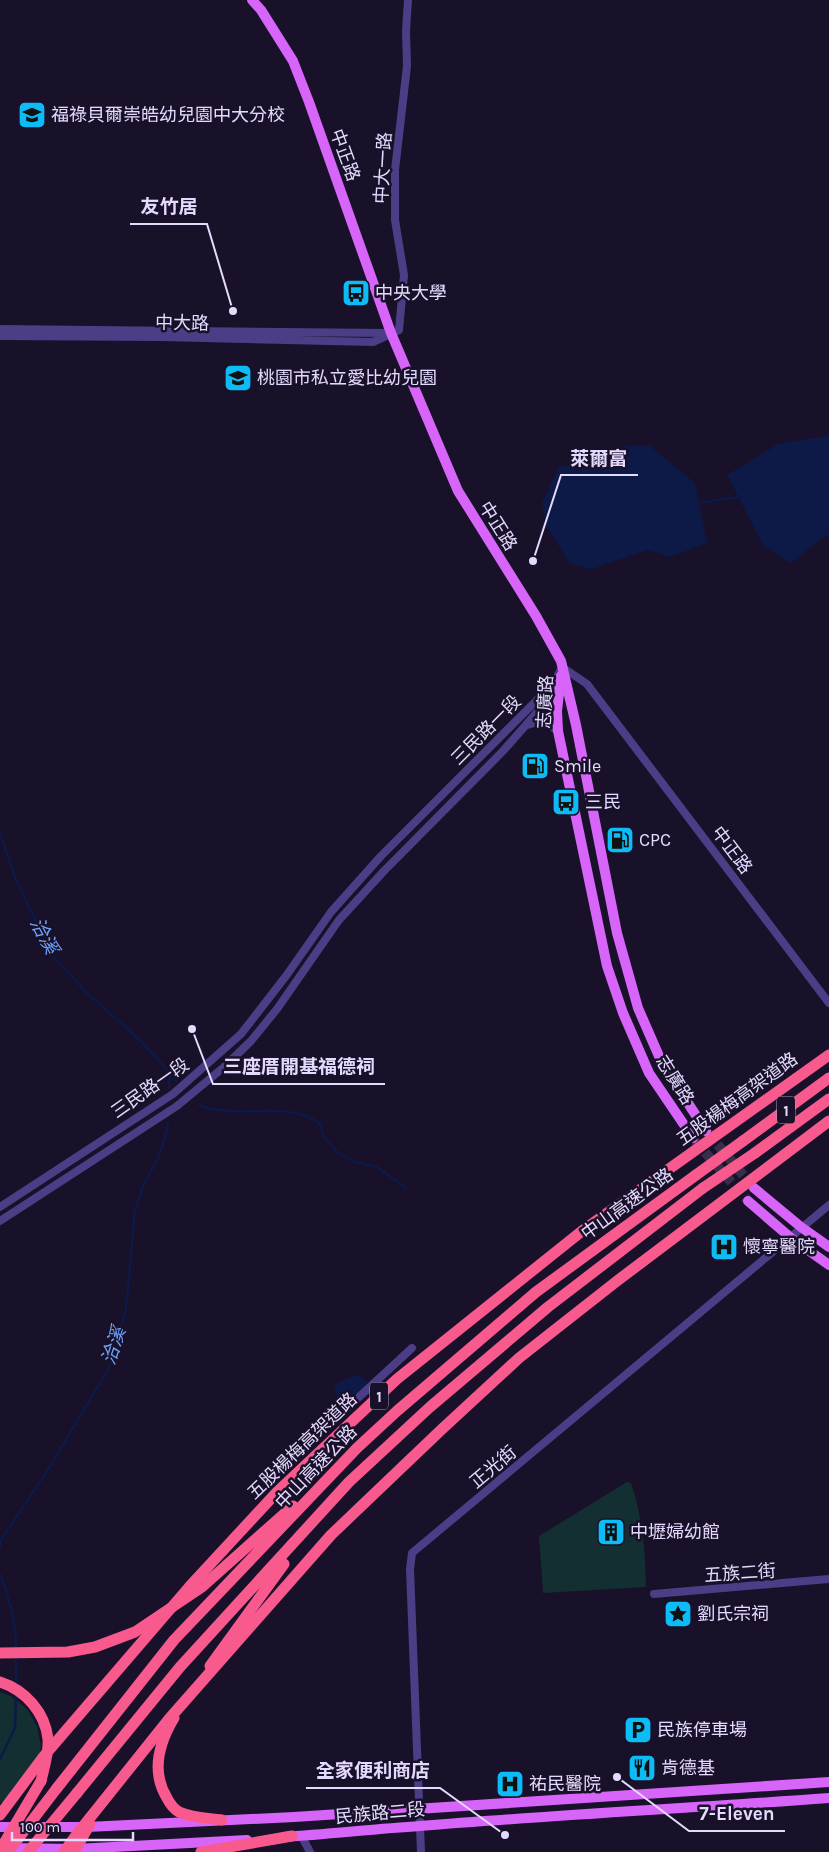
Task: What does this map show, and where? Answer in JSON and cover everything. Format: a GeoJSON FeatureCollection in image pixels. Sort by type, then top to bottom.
{"type":"FeatureCollection","features":[{"type":"Feature","properties":{"kind":"highway","name":"五股楊梅高架道路"},"geometry":{"type":"LineString","coordinates":[[0,1814],[44,1756],[190,1586],[277,1492],[396,1379],[582,1231],[829,1055]]}},
{"type":"Feature","properties":{"kind":"highway","name":"中山高速公路"},"geometry":{"type":"LineString","coordinates":[[8,1852],[174,1640],[357,1448],[397,1411],[536,1292],[829,1078]]}},
{"type":"Feature","properties":{"kind":"highway","name":"中山高速公路"},"geometry":{"type":"LineString","coordinates":[[25,1851],[77,1793],[180,1667],[349,1482],[430,1407],[548,1307],[703,1188],[829,1099]]}},
{"type":"Feature","properties":{"kind":"highway","name":"1"},"geometry":{"type":"LineString","coordinates":[[71,1851],[77,1834],[169,1719],[331,1535],[519,1358],[617,1281],[829,1122]]}},
{"type":"Feature","properties":{"kind":"highway"},"geometry":{"type":"LineString","coordinates":[[0,1653],[68,1652],[95,1646],[134,1632],[202,1587],[357,1448]]}},
{"type":"Feature","properties":{"kind":"highway"},"geometry":{"type":"LineString","coordinates":[[71,1851],[87,1827],[179,1710],[269,1583],[349,1482]]}},
{"type":"Feature","properties":{"kind":"highway"},"geometry":{"type":"LineString","coordinates":[[0,1682],[11,1685],[29,1699],[42,1717],[48,1738],[46,1761],[41,1782],[0,1849]]}},
{"type":"Feature","properties":{"kind":"highway"},"geometry":{"type":"LineString","coordinates":[[179,1710],[167,1730],[161,1751],[157,1771],[161,1789],[171,1806],[180,1813],[222,1820]]}},
{"type":"Feature","properties":{"kind":"highway"},"geometry":{"type":"LineString","coordinates":[[201,1852],[297,1837]]}},
{"type":"Feature","properties":{"kind":"main road","name":"中正路"},"geometry":{"type":"LineString","coordinates":[[252,0],[271,25],[293,61],[391,334],[458,491],[542,627],[561,661],[562,667]]}},
{"type":"Feature","properties":{"kind":"main road","name":"志廣路"},"geometry":{"type":"LineString","coordinates":[[562,667],[557,711],[558,731],[607,966],[623,1013],[649,1073],[693,1138]]}},
{"type":"Feature","properties":{"kind":"main road","name":"志廣路"},"geometry":{"type":"LineString","coordinates":[[562,667],[576,725],[617,933],[635,999],[662,1063],[706,1131]]}},
{"type":"Feature","properties":{"kind":"main road"},"geometry":{"type":"LineString","coordinates":[[754,1188],[801,1227],[829,1247]]}},
{"type":"Feature","properties":{"kind":"main road"},"geometry":{"type":"LineString","coordinates":[[748,1201],[791,1238],[829,1266]]}},
{"type":"Feature","properties":{"kind":"main road","name":"民族路二段"},"geometry":{"type":"LineString","coordinates":[[0,1827],[87,1827],[419,1810],[829,1782]]}},
{"type":"Feature","properties":{"kind":"main road","name":"民族路二段"},"geometry":{"type":"LineString","coordinates":[[0,1849],[71,1851],[297,1837],[334,1832],[829,1798]]}},
{"type":"Feature","properties":{"kind":"street","name":"中大一路"},"geometry":{"type":"LineString","coordinates":[[391,334],[399,330],[404,275],[395,220],[395,170],[407,66],[406,31],[408,0]]}},
{"type":"Feature","properties":{"kind":"street"},"geometry":{"type":"LineString","coordinates":[[0,330],[391,334]]}},
{"type":"Feature","properties":{"kind":"street","name":"中大路"},"geometry":{"type":"LineString","coordinates":[[0,336],[170,337],[373,342],[391,334]]}},
{"type":"Feature","properties":{"kind":"street","name":"三民路一段"},"geometry":{"type":"LineString","coordinates":[[0,1221],[177,1106],[224,1067],[251,1041],[277,1010],[339,920],[384,871],[503,751],[540,709],[562,667]]}},
{"type":"Feature","properties":{"kind":"street","name":"三民路一段"},"geometry":{"type":"LineString","coordinates":[[0,1207],[173,1094],[241,1034],[286,976],[331,912],[381,856],[537,700],[562,667]]}},
{"type":"Feature","properties":{"kind":"street","name":"中正路"},"geometry":{"type":"LineString","coordinates":[[562,667],[587,684],[829,1003]]}},
{"type":"Feature","properties":{"kind":"street"},"geometry":{"type":"LineString","coordinates":[[525,725],[534,722],[545,723],[558,731]]}},
{"type":"Feature","properties":{"kind":"street"},"geometry":{"type":"LineString","coordinates":[[173,1094],[177,1106]]}},
{"type":"Feature","properties":{"kind":"street","name":"正光街"},"geometry":{"type":"LineString","coordinates":[[421,1852],[410,1569],[412,1553],[829,1205]]}},
{"type":"Feature","properties":{"kind":"street"},"geometry":{"type":"LineString","coordinates":[[332,1422],[412,1348]]}},
{"type":"Feature","properties":{"kind":"street","name":"五族二街"},"geometry":{"type":"LineString","coordinates":[[654,1594],[829,1579]]}},
{"type":"Feature","properties":{"kind":"street"},"geometry":{"type":"LineString","coordinates":[[297,1837],[310,1852]]}},
{"type":"Feature","properties":{"kind":"green space"},"geometry":{"type":"Polygon","coordinates":[[[627,1482],[631,1483],[641,1522],[646,1587],[543,1593],[539,1536],[627,1482]]]}},
{"type":"Feature","properties":{"kind":"green space"},"geometry":{"type":"Polygon","coordinates":[[[0,1692],[11,1696],[27,1709],[37,1726],[41,1746],[39,1765],[15,1797],[0,1803],[0,1692]]]}},
{"type":"Feature","properties":{"kind":"water"},"geometry":{"type":"Polygon","coordinates":[[[829,435],[829,534],[790,563],[763,545],[727,475],[778,444],[829,435]]]}},
{"type":"Feature","properties":{"kind":"water"},"geometry":{"type":"Polygon","coordinates":[[[649,445],[695,483],[707,543],[670,557],[648,550],[592,569],[569,563],[546,525],[542,503],[559,467],[590,459],[591,448],[649,445]]]}},
{"type":"Feature","properties":{"kind":"water"},"geometry":{"type":"Polygon","coordinates":[[[360,1376],[368,1383],[343,1407],[338,1401],[334,1384],[360,1376]]]}},
{"type":"Feature","properties":{"kind":"waterway"},"geometry":{"type":"LineString","coordinates":[[699,503],[738,497]]}},
{"type":"Feature","properties":{"kind":"waterway","name":"洽溪"},"geometry":{"type":"LineString","coordinates":[[0,834],[15,877],[51,954],[87,993],[141,1041],[170,1073],[169,1088]]}},
{"type":"Feature","properties":{"kind":"waterway","name":"洽溪"},"geometry":{"type":"LineString","coordinates":[[170,1073],[176,1081]]}},
{"type":"Feature","properties":{"kind":"waterway"},"geometry":{"type":"LineString","coordinates":[[199,1105],[225,1111],[281,1111],[308,1117],[320,1123],[323,1136],[336,1151],[352,1161],[377,1167],[405,1187]]}},
{"type":"Feature","properties":{"kind":"waterway","name":"洽溪"},"geometry":{"type":"LineString","coordinates":[[0,1547],[1,1540],[49,1468],[106,1373],[117,1347],[126,1309],[135,1210],[143,1186],[158,1159],[168,1123]]}},
{"type":"Feature","properties":{"kind":"waterway","name":"洽溪"},"geometry":{"type":"LineString","coordinates":[[0,1574],[11,1610],[16,1647]]}},
{"type":"Feature","properties":{"kind":"waterway","name":"洽溪"},"geometry":{"type":"LineString","coordinates":[[16,1658],[16,1682]]}},
{"type":"Feature","properties":{"kind":"waterway","name":"洽溪"},"geometry":{"type":"LineString","coordinates":[[0,1759],[15,1728],[16,1695]]}},
{"type":"Feature","properties":{"kind":"tunnel"},"geometry":{"type":"LineString","coordinates":[[708,1133],[753,1187]]}},
{"type":"Feature","properties":{"kind":"tunnel"},"geometry":{"type":"LineString","coordinates":[[695,1141],[748,1201]]}},
{"type":"Feature","properties":{"kind":"place","name":"福祿貝爾崇皓幼兒園中大分校"},"geometry":{"type":"Point","coordinates":[32,115]}},
{"type":"Feature","properties":{"kind":"place","name":"中央大學"},"geometry":{"type":"Point","coordinates":[356,293]}},
{"type":"Feature","properties":{"kind":"place","name":"友竹居"},"geometry":{"type":"Point","coordinates":[233,311]}},
{"type":"Feature","properties":{"kind":"place","name":"桃園市私立愛比幼兒園"},"geometry":{"type":"Point","coordinates":[238,378]}},
{"type":"Feature","properties":{"kind":"place","name":"萊爾富"},"geometry":{"type":"Point","coordinates":[533,561]}},
{"type":"Feature","properties":{"kind":"place","name":"Smile"},"geometry":{"type":"Point","coordinates":[535,766]}},
{"type":"Feature","properties":{"kind":"place","name":"三民"},"geometry":{"type":"Point","coordinates":[566,802]}},
{"type":"Feature","properties":{"kind":"place","name":"CPC"},"geometry":{"type":"Point","coordinates":[620,840]}},
{"type":"Feature","properties":{"kind":"place","name":"三座厝開基福德祠"},"geometry":{"type":"Point","coordinates":[192,1029]}},
{"type":"Feature","properties":{"kind":"place","name":"懷寧醫院"},"geometry":{"type":"Point","coordinates":[724,1247]}},
{"type":"Feature","properties":{"kind":"place","name":"中壢婦幼館"},"geometry":{"type":"Point","coordinates":[611,1532]}},
{"type":"Feature","properties":{"kind":"place","name":"劉氏宗祠"},"geometry":{"type":"Point","coordinates":[678,1614]}},
{"type":"Feature","properties":{"kind":"place","name":"民族停車場"},"geometry":{"type":"Point","coordinates":[638,1730]}},
{"type":"Feature","properties":{"kind":"place","name":"肯德基"},"geometry":{"type":"Point","coordinates":[642,1768]}},
{"type":"Feature","properties":{"kind":"place","name":"7-Eleven"},"geometry":{"type":"Point","coordinates":[617,1777]}},
{"type":"Feature","properties":{"kind":"place","name":"祐民醫院"},"geometry":{"type":"Point","coordinates":[510,1784]}},
{"type":"Feature","properties":{"kind":"place","name":"全家便利商店"},"geometry":{"type":"Point","coordinates":[505,1835]}}]}
